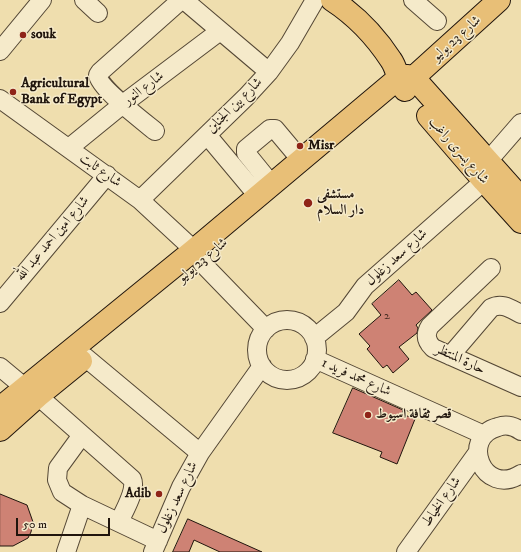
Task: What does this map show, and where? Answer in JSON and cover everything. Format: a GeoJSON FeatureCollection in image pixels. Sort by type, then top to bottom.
{"type":"FeatureCollection","features":[{"type":"Feature","properties":{"kind":"main road","name":"شارع يسرى راغب"},"geometry":{"type":"LineString","coordinates":[[332,0],[349,13],[374,38],[405,81],[486,171],[521,222]]}},
{"type":"Feature","properties":{"kind":"main road","name":"شارع 23 يوليو"},"geometry":{"type":"LineString","coordinates":[[0,430],[31,392],[198,256],[500,0]]}},
{"type":"Feature","properties":{"kind":"main road","name":"شارع 23 يوليو"},"geometry":{"type":"LineString","coordinates":[[0,408],[31,392],[85,357],[198,256],[265,190],[301,160],[405,81]]}},
{"type":"Feature","properties":{"kind":"main road","name":"شارع يسرى راغب"},"geometry":{"type":"LineString","coordinates":[[486,171],[521,198]]}},
{"type":"Feature","properties":{"kind":"street"},"geometry":{"type":"LineString","coordinates":[[0,51],[42,0]]}},
{"type":"Feature","properties":{"kind":"street"},"geometry":{"type":"LineString","coordinates":[[84,0],[98,13]]}},
{"type":"Feature","properties":{"kind":"street"},"geometry":{"type":"LineString","coordinates":[[155,131],[100,82],[98,75],[182,0],[269,72]]}},
{"type":"Feature","properties":{"kind":"street","name":"شارع بين الجناين"},"geometry":{"type":"LineString","coordinates":[[140,200],[250,93],[269,72],[290,43],[316,0]]}},
{"type":"Feature","properties":{"kind":"street"},"geometry":{"type":"LineString","coordinates":[[413,0],[437,21]]}},
{"type":"Feature","properties":{"kind":"street","name":"شارع النور"},"geometry":{"type":"LineString","coordinates":[[69,148],[123,104],[220,31]]}},
{"type":"Feature","properties":{"kind":"street","name":"شارع ثابت"},"geometry":{"type":"LineString","coordinates":[[0,99],[140,200],[198,256],[266,329]]}},
{"type":"Feature","properties":{"kind":"street","name":"شارع سعد زغلول"},"geometry":{"type":"LineString","coordinates":[[314,338],[346,312],[365,286],[486,171],[521,123]]}},
{"type":"Feature","properties":{"kind":"street"},"geometry":{"type":"LineString","coordinates":[[265,190],[246,153],[246,149],[270,129],[275,130],[301,160]]}},
{"type":"Feature","properties":{"kind":"street"},"geometry":{"type":"LineString","coordinates":[[207,135],[265,190]]}},
{"type":"Feature","properties":{"kind":"street","name":"شارع امين احمد عبد الله"},"geometry":{"type":"LineString","coordinates":[[0,303],[107,175]]}},
{"type":"Feature","properties":{"kind":"street","name":"حارة المنتظر"},"geometry":{"type":"LineString","coordinates":[[491,268],[428,330],[426,335],[429,345],[433,348],[521,387]]}},
{"type":"Feature","properties":{"kind":"street"},"geometry":{"type":"LineString","coordinates":[[450,356],[491,308],[501,305],[521,314]]}},
{"type":"Feature","properties":{"kind":"street"},"geometry":{"type":"LineString","coordinates":[[280,321],[296,322],[304,326],[310,331],[314,338],[317,352],[315,359],[311,368],[296,379],[286,380],[277,378],[268,373],[258,359],[258,343],[261,335],[266,329],[280,321]]}},
{"type":"Feature","properties":{"kind":"street"},"geometry":{"type":"LineString","coordinates":[[85,357],[200,453]]}},
{"type":"Feature","properties":{"kind":"street","name":"شارع محمد فريد 1"},"geometry":{"type":"LineString","coordinates":[[315,359],[481,443]]}},
{"type":"Feature","properties":{"kind":"street","name":"شارع سعد زغلول"},"geometry":{"type":"LineString","coordinates":[[156,546],[181,487],[200,453],[262,366]]}},
{"type":"Feature","properties":{"kind":"street"},"geometry":{"type":"LineString","coordinates":[[0,368],[31,392],[130,476],[134,483],[134,490],[119,522]]}},
{"type":"Feature","properties":{"kind":"street"},"geometry":{"type":"LineString","coordinates":[[520,429],[503,425],[489,430],[481,443],[478,459],[486,473],[501,480],[509,480],[521,474]]}},
{"type":"Feature","properties":{"kind":"street"},"geometry":{"type":"LineString","coordinates":[[82,435],[58,468],[57,480],[62,492],[82,505],[119,522],[156,546]]}},
{"type":"Feature","properties":{"kind":"street","name":"شارع الخياط"},"geometry":{"type":"LineString","coordinates":[[406,552],[481,443]]}},
{"type":"Feature","properties":{"kind":"street"},"geometry":{"type":"LineString","coordinates":[[66,552],[82,505]]}},
{"type":"Feature","properties":{"kind":"building"},"geometry":{"type":"Polygon","coordinates":[[[399,280],[412,295],[416,292],[432,310],[416,325],[418,328],[417,333],[399,347],[409,359],[393,373],[387,365],[383,368],[367,349],[370,346],[359,334],[381,315],[372,304],[399,280]]]}},
{"type":"Feature","properties":{"kind":"building"},"geometry":{"type":"Polygon","coordinates":[[[353,388],[403,410],[402,414],[415,419],[397,464],[380,457],[382,452],[333,433],[353,388]]]}},
{"type":"Feature","properties":{"kind":"building"},"geometry":{"type":"Polygon","coordinates":[[[0,494],[27,505],[33,522],[28,538],[13,546],[0,546],[0,494]]]}},
{"type":"Feature","properties":{"kind":"building"},"geometry":{"type":"Polygon","coordinates":[[[188,519],[262,552],[220,552],[194,540],[189,552],[173,552],[188,519]]]}},
{"type":"Feature","properties":{"kind":"place","name":"souk"},"geometry":{"type":"Point","coordinates":[23,35]}},
{"type":"Feature","properties":{"kind":"place","name":"Agricultural Bank of Egypt"},"geometry":{"type":"Point","coordinates":[13,92]}},
{"type":"Feature","properties":{"kind":"place","name":"Misr"},"geometry":{"type":"Point","coordinates":[300,146]}},
{"type":"Feature","properties":{"kind":"place","name":"مستشفى دار السلام"},"geometry":{"type":"Point","coordinates":[308,203]}},
{"type":"Feature","properties":{"kind":"place","name":"قصر ثقافة اسيوط"},"geometry":{"type":"Point","coordinates":[368,415]}},
{"type":"Feature","properties":{"kind":"place","name":"Adib"},"geometry":{"type":"Point","coordinates":[159,494]}}]}
